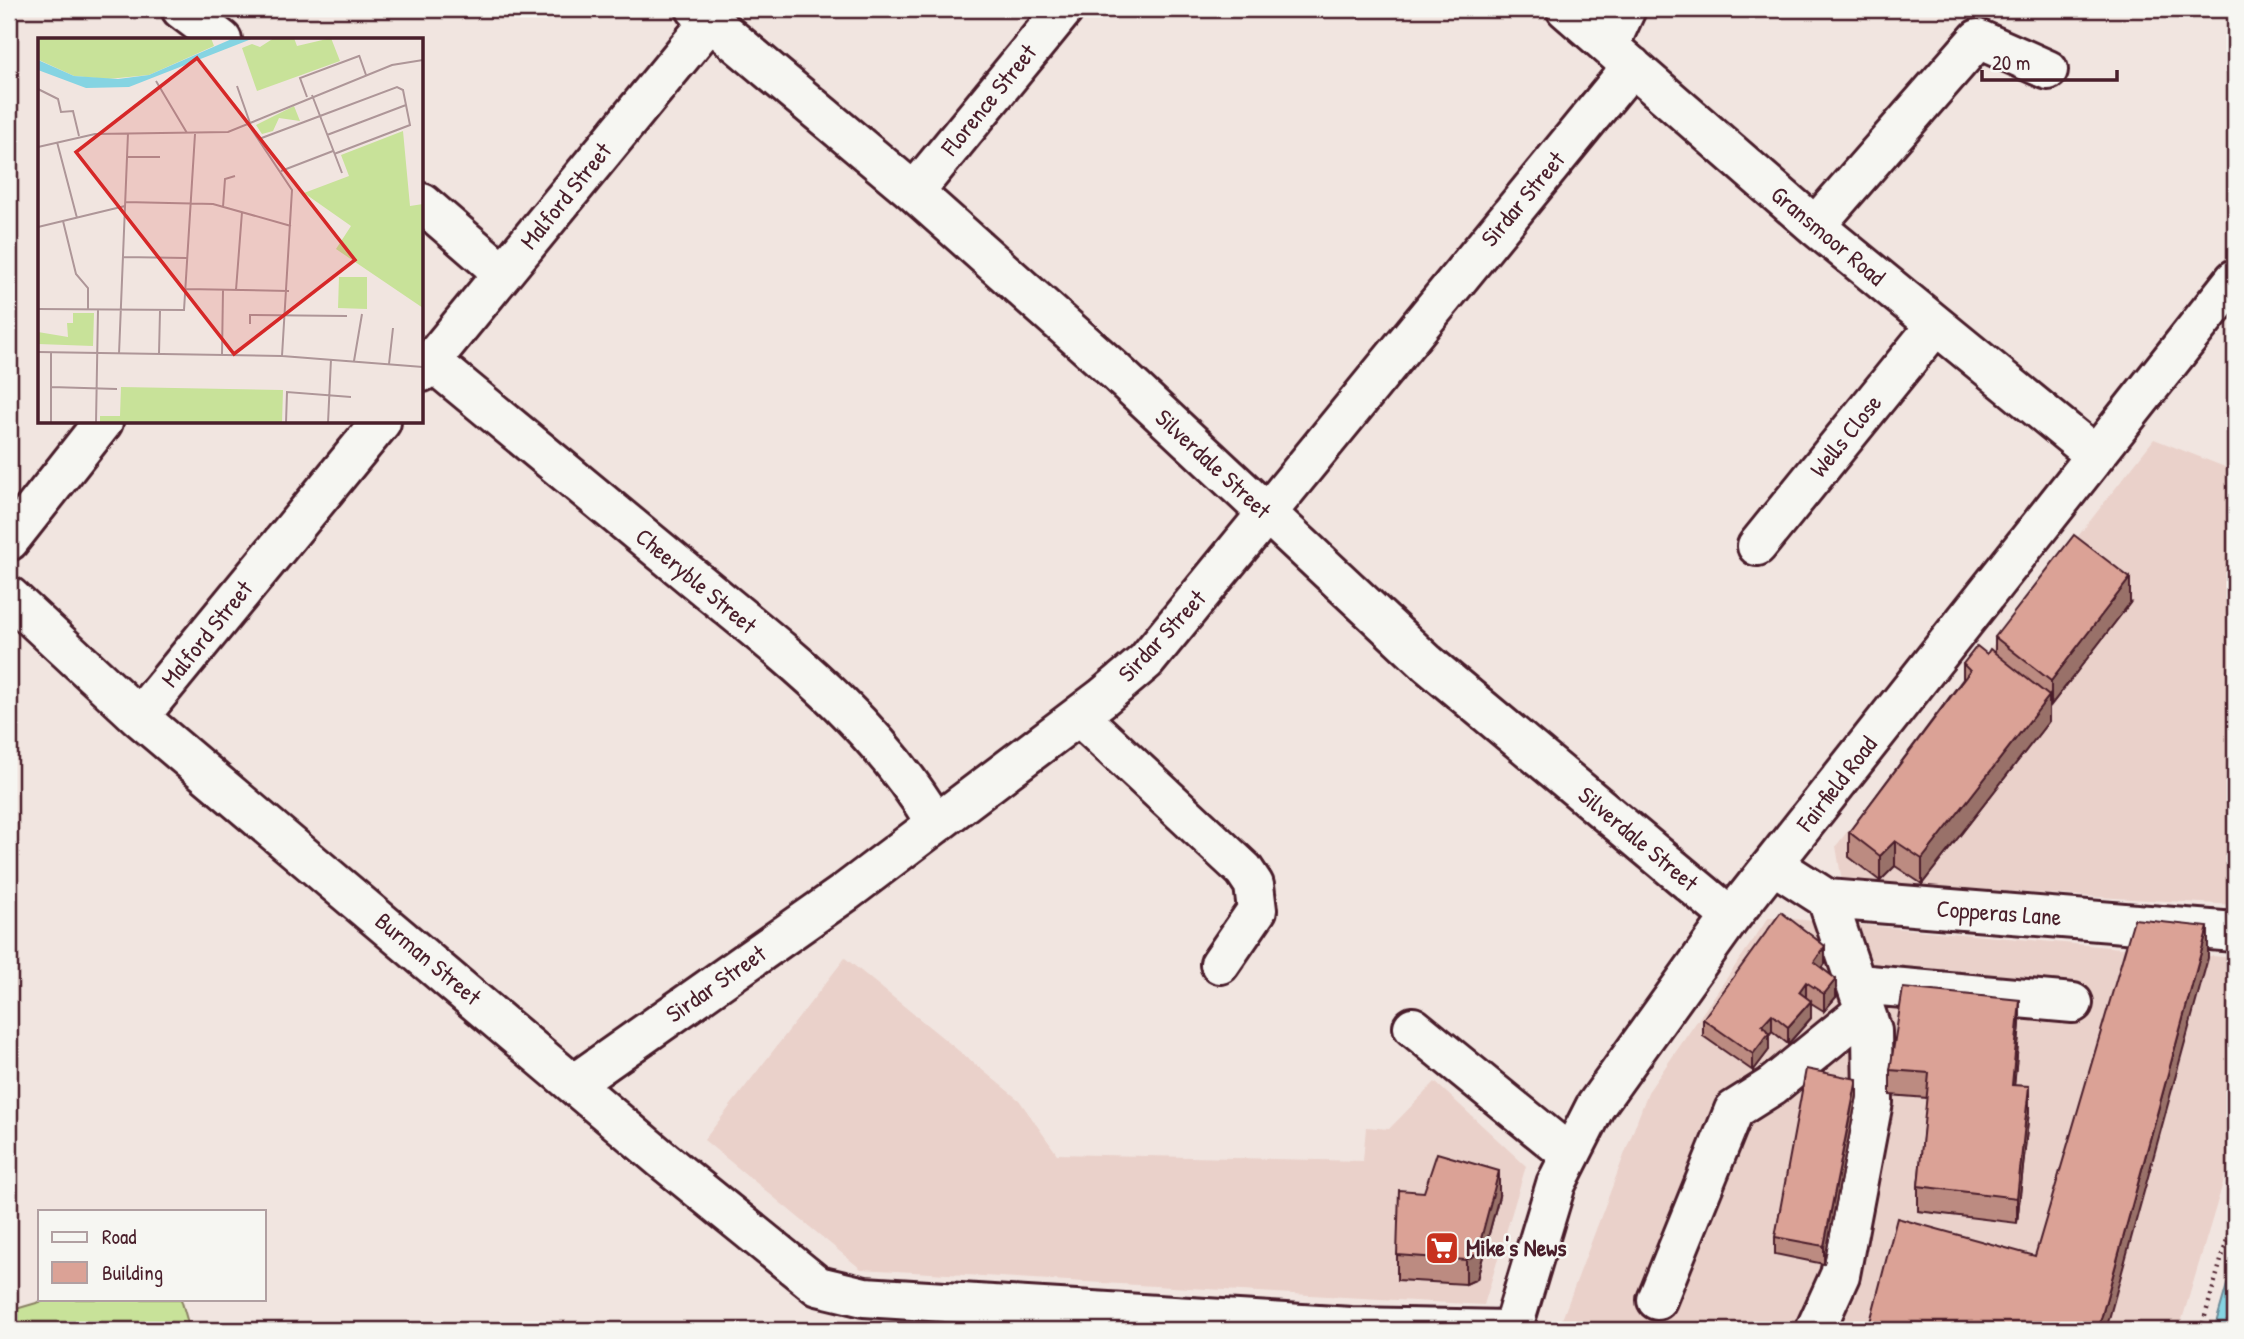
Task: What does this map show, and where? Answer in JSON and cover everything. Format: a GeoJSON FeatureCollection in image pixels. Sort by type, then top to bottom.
{"type":"FeatureCollection","features":[{"type":"Feature","properties":{"kind":"street"},"geometry":{"type":"LineString","coordinates":[[181,9],[219,38]]}},
{"type":"Feature","properties":{"kind":"street","name":"Florence Street"},"geometry":{"type":"LineString","coordinates":[[914,192],[1064,9]]}},
{"type":"Feature","properties":{"kind":"street","name":"Gransmoor Road"},"geometry":{"type":"LineString","coordinates":[[1566,9],[1815,226],[2095,455]]}},
{"type":"Feature","properties":{"kind":"street","name":"Sirdar Street"},"geometry":{"type":"LineString","coordinates":[[575,1083],[846,892],[1079,716],[1146,661],[1267,515],[1621,56],[1626,9]]}},
{"type":"Feature","properties":{"kind":"street","name":"Silverdale Street"},"geometry":{"type":"LineString","coordinates":[[703,15],[914,192],[1115,372],[1427,663],[1731,917]]}},
{"type":"Feature","properties":{"kind":"street","name":"Malford Street"},"geometry":{"type":"LineString","coordinates":[[427,367],[703,15]]}},
{"type":"Feature","properties":{"kind":"street"},"geometry":{"type":"LineString","coordinates":[[1815,226],[1978,40],[2048,70]]}},
{"type":"Feature","properties":{"kind":"street"},"geometry":{"type":"LineString","coordinates":[[424,205],[503,273]]}},
{"type":"Feature","properties":{"kind":"street","name":"Fairfield Road"},"geometry":{"type":"LineString","coordinates":[[1510,1330],[1556,1184],[1595,1107],[1731,917],[2235,279]]}},
{"type":"Feature","properties":{"kind":"street","name":"Wells Close"},"geometry":{"type":"LineString","coordinates":[[1757,546],[1935,326]]}},
{"type":"Feature","properties":{"kind":"street","name":"Cheeryble Street"},"geometry":{"type":"LineString","coordinates":[[427,367],[816,680],[885,749],[911,781],[936,824]]}},
{"type":"Feature","properties":{"kind":"street"},"geometry":{"type":"LineString","coordinates":[[9,541],[101,424]]}},
{"type":"Feature","properties":{"kind":"street","name":"Malford Street"},"geometry":{"type":"LineString","coordinates":[[139,717],[379,424]]}},
{"type":"Feature","properties":{"kind":"street","name":"Burman Street"},"geometry":{"type":"LineString","coordinates":[[9,596],[139,717],[664,1161],[818,1286],[864,1297],[1006,1318],[1350,1329],[1510,1330]]}},
{"type":"Feature","properties":{"kind":"street"},"geometry":{"type":"LineString","coordinates":[[1079,716],[1244,870],[1254,885],[1258,910],[1220,964]]}},
{"type":"Feature","properties":{"kind":"street","name":"Copperas Lane"},"geometry":{"type":"LineString","coordinates":[[1774,865],[1827,900],[2235,932]]}},
{"type":"Feature","properties":{"kind":"street"},"geometry":{"type":"LineString","coordinates":[[1815,1330],[1840,1275],[1873,1101],[1872,1031],[1827,900]]}},
{"type":"Feature","properties":{"kind":"street"},"geometry":{"type":"LineString","coordinates":[[1657,1300],[1734,1110],[1772,1086],[1862,997],[2073,1003]]}},
{"type":"Feature","properties":{"kind":"street"},"geometry":{"type":"LineString","coordinates":[[1413,1027],[1569,1154]]}},
{"type":"Feature","properties":{"kind":"path"},"geometry":{"type":"LineString","coordinates":[[2201,1330],[2235,1213]]}},
{"type":"Feature","properties":{"kind":"shaded area"},"geometry":{"type":"Polygon","coordinates":[[[2154,439],[2235,471],[2235,905],[1842,882],[1836,846],[2154,439]]]}},
{"type":"Feature","properties":{"kind":"shaded area"},"geometry":{"type":"Polygon","coordinates":[[[1769,917],[2235,958],[2235,1143],[2179,1330],[1558,1330],[1648,1092],[1769,917]]]}},
{"type":"Feature","properties":{"kind":"shaded area"},"geometry":{"type":"Polygon","coordinates":[[[845,958],[1019,1100],[1057,1154],[1363,1161],[1366,1127],[1389,1129],[1435,1082],[1526,1166],[1484,1305],[861,1269],[704,1140],[845,958]]]}},
{"type":"Feature","properties":{"kind":"green space"},"geometry":{"type":"Polygon","coordinates":[[[47,1300],[181,1300],[190,1330],[9,1330],[9,1311],[47,1300]]]}},
{"type":"Feature","properties":{"kind":"water"},"geometry":{"type":"Polygon","coordinates":[[[2235,1257],[2235,1330],[2214,1330],[2235,1257]]]}},
{"type":"Feature","properties":{"kind":"building"},"geometry":{"type":"Polygon","coordinates":[[[2074,535],[2130,578],[2051,681],[1995,637],[2074,535]]]}},
{"type":"Feature","properties":{"kind":"building"},"geometry":{"type":"Polygon","coordinates":[[[1977,646],[1987,654],[1990,649],[2049,696],[1922,859],[1895,841],[1880,856],[1849,832],[1970,671],[1963,664],[1977,646]]]}},
{"type":"Feature","properties":{"kind":"building"},"geometry":{"type":"Polygon","coordinates":[[[1781,912],[1825,946],[1814,962],[1836,979],[1824,994],[1806,982],[1799,992],[1811,1001],[1788,1027],[1772,1014],[1762,1025],[1769,1033],[1753,1054],[1703,1019],[1781,912]]]}},
{"type":"Feature","properties":{"kind":"building"},"geometry":{"type":"Polygon","coordinates":[[[2134,919],[2208,927],[2098,1330],[1868,1330],[1897,1218],[2035,1256],[2134,919]]]}},
{"type":"Feature","properties":{"kind":"building"},"geometry":{"type":"Polygon","coordinates":[[[1903,988],[2020,1000],[2012,1085],[2029,1086],[2017,1198],[1918,1186],[1929,1073],[1890,1070],[1903,988]]]}},
{"type":"Feature","properties":{"kind":"building"},"geometry":{"type":"Polygon","coordinates":[[[1806,1069],[1857,1079],[1824,1246],[1775,1237],[1806,1069]]]}},
{"type":"Feature","properties":{"kind":"building","name":"Mike's News"},"geometry":{"type":"Polygon","coordinates":[[[1437,1153],[1499,1171],[1477,1254],[1466,1260],[1397,1255],[1399,1190],[1424,1192],[1437,1153]]]}},
{"type":"Feature","properties":{"kind":"place","name":"Mike's News"},"geometry":{"type":"Point","coordinates":[1442,1248]}}]}
